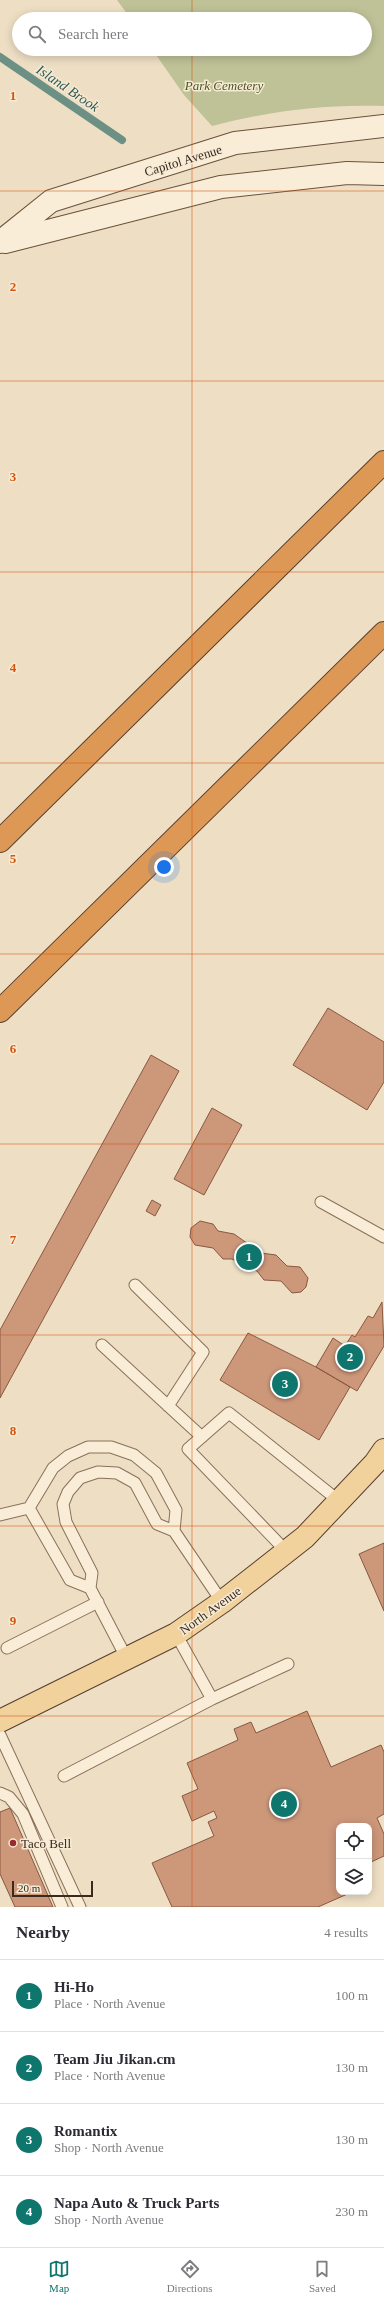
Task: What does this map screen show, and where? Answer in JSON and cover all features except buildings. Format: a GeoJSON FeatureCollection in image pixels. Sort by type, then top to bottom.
{"type":"FeatureCollection","features":[{"type":"Feature","properties":{"kind":"highway"},"geometry":{"type":"LineString","coordinates":[[0,841],[384,462]]}},
{"type":"Feature","properties":{"kind":"highway"},"geometry":{"type":"LineString","coordinates":[[0,1010],[384,633]]}},
{"type":"Feature","properties":{"kind":"main road","name":"Capitol Avenue"},"geometry":{"type":"LineString","coordinates":[[0,242],[51,201],[235,143],[384,126]]}},
{"type":"Feature","properties":{"kind":"main road","name":"Capitol Avenue"},"geometry":{"type":"LineString","coordinates":[[0,242],[221,187],[347,173],[384,174]]}},
{"type":"Feature","properties":{"kind":"main road","name":"North Avenue"},"geometry":{"type":"LineString","coordinates":[[0,1721],[176,1634],[222,1602],[305,1536],[375,1463],[384,1450]]}},
{"type":"Feature","properties":{"kind":"lane"},"geometry":{"type":"LineString","coordinates":[[321,1202],[384,1237]]}},
{"type":"Feature","properties":{"kind":"lane"},"geometry":{"type":"LineString","coordinates":[[135,1285],[203,1352],[168,1406]]}},
{"type":"Feature","properties":{"kind":"lane"},"geometry":{"type":"LineString","coordinates":[[102,1345],[202,1437]]}},
{"type":"Feature","properties":{"kind":"lane"},"geometry":{"type":"LineString","coordinates":[[286,1551],[188,1449],[229,1413],[339,1501]]}},
{"type":"Feature","properties":{"kind":"lane"},"geometry":{"type":"LineString","coordinates":[[0,1515],[29,1508],[54,1468],[68,1456],[88,1447],[111,1447],[134,1455],[156,1473],[176,1510],[174,1531]]}},
{"type":"Feature","properties":{"kind":"lane"},"geometry":{"type":"LineString","coordinates":[[127,1659],[90,1588],[92,1573],[66,1522],[63,1504],[68,1492],[80,1478],[98,1472],[117,1473],[135,1483],[157,1524],[174,1531],[222,1602]]}},
{"type":"Feature","properties":{"kind":"lane"},"geometry":{"type":"LineString","coordinates":[[29,1508],[70,1580],[90,1588]]}},
{"type":"Feature","properties":{"kind":"lane"},"geometry":{"type":"LineString","coordinates":[[7,1648],[98,1602]]}},
{"type":"Feature","properties":{"kind":"lane"},"geometry":{"type":"LineString","coordinates":[[176,1634],[212,1699]]}},
{"type":"Feature","properties":{"kind":"lane"},"geometry":{"type":"LineString","coordinates":[[64,1776],[212,1699],[288,1664]]}},
{"type":"Feature","properties":{"kind":"lane"},"geometry":{"type":"LineString","coordinates":[[0,1735],[80,1907]]}},
{"type":"Feature","properties":{"kind":"lane"},"geometry":{"type":"LineString","coordinates":[[0,1793],[9,1797],[23,1814],[62,1907]]}},
{"type":"Feature","properties":{"kind":"green space","name":"Park Cemetery"},"geometry":{"type":"Polygon","coordinates":[[[117,0],[384,0],[384,106],[319,107],[255,116],[212,126],[184,95],[157,56],[372,56],[372,12],[126,12],[117,0]]]}},
{"type":"Feature","properties":{"kind":"waterway","name":"Island Brook"},"geometry":{"type":"LineString","coordinates":[[0,57],[122,140]]}},
{"type":"Feature","properties":{"kind":"place","name":"Hi-Ho"},"geometry":{"type":"Point","coordinates":[249,1257]}},
{"type":"Feature","properties":{"kind":"place","name":"Team Jiu Jikan.cm"},"geometry":{"type":"Point","coordinates":[350,1357]}},
{"type":"Feature","properties":{"kind":"place","name":"Romantix"},"geometry":{"type":"Point","coordinates":[285,1384]}},
{"type":"Feature","properties":{"kind":"place","name":"Napa Auto & Truck Parts"},"geometry":{"type":"Point","coordinates":[284,1804]}},
{"type":"Feature","properties":{"kind":"place","name":"Taco Bell"},"geometry":{"type":"Point","coordinates":[13,1843]}}]}
